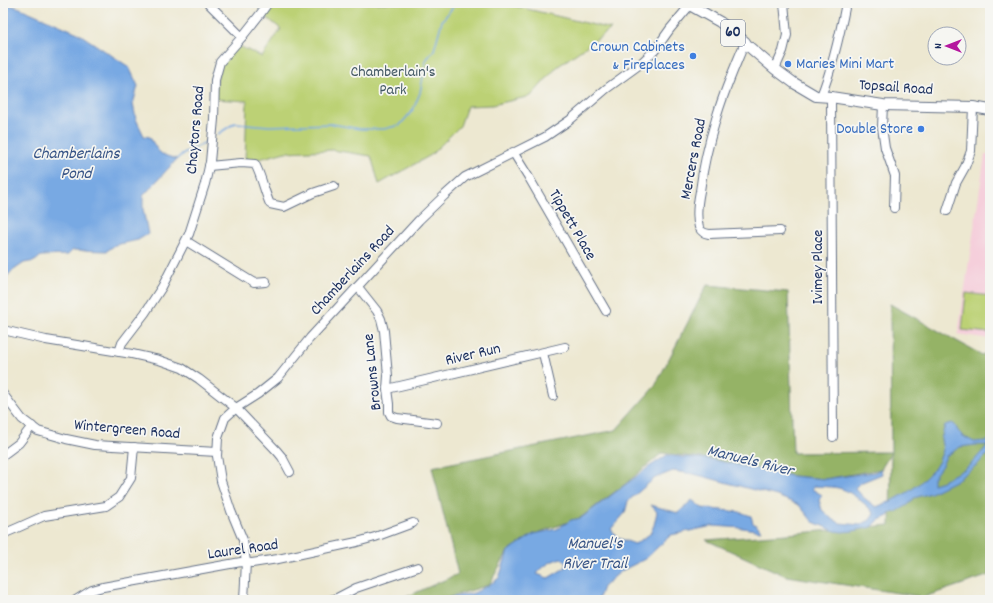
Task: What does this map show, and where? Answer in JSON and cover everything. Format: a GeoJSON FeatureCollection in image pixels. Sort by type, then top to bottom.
{"type":"FeatureCollection","features":[{"type":"Feature","properties":{"kind":"main road","name":"Topsail Road"},"geometry":{"type":"LineString","coordinates":[[688,4],[720,22],[775,69],[794,83],[816,96],[826,96],[883,105],[973,107],[990,110]]}},
{"type":"Feature","properties":{"kind":"street"},"geometry":{"type":"LineString","coordinates":[[208,3],[242,37]]}},
{"type":"Feature","properties":{"kind":"street","name":"Chaytors Road"},"geometry":{"type":"LineString","coordinates":[[119,352],[122,343],[145,313],[162,287],[186,241],[191,228],[209,166],[214,119],[215,80],[220,62],[261,14],[268,3]]}},
{"type":"Feature","properties":{"kind":"street"},"geometry":{"type":"LineString","coordinates":[[775,69],[783,51],[787,36],[784,3]]}},
{"type":"Feature","properties":{"kind":"street"},"geometry":{"type":"LineString","coordinates":[[826,96],[826,84],[839,40],[846,3]]}},
{"type":"Feature","properties":{"kind":"street","name":"Chamberlains Road"},"geometry":{"type":"LineString","coordinates":[[244,600],[246,562],[243,540],[221,481],[217,452],[218,438],[225,418],[236,408],[258,394],[278,378],[310,338],[358,288],[419,220],[465,177],[545,137],[570,120],[606,89],[639,65],[656,50],[688,4]]}},
{"type":"Feature","properties":{"kind":"street","name":"Mercers Road"},"geometry":{"type":"LineString","coordinates":[[745,42],[728,84],[714,125],[698,201],[699,227],[702,232],[709,234],[780,231]]}},
{"type":"Feature","properties":{"kind":"street","name":"Ivimey Place"},"geometry":{"type":"LineString","coordinates":[[826,96],[833,437]]}},
{"type":"Feature","properties":{"kind":"street"},"geometry":{"type":"LineString","coordinates":[[883,105],[882,127],[885,148],[895,176],[894,208]]}},
{"type":"Feature","properties":{"kind":"street"},"geometry":{"type":"LineString","coordinates":[[947,211],[956,182],[965,167],[971,151],[973,107]]}},
{"type":"Feature","properties":{"kind":"street","name":"Tippett Place"},"geometry":{"type":"LineString","coordinates":[[513,152],[606,311]]}},
{"type":"Feature","properties":{"kind":"street"},"geometry":{"type":"LineString","coordinates":[[209,166],[241,163],[255,164],[259,171],[270,204],[284,207],[313,193],[334,186]]}},
{"type":"Feature","properties":{"kind":"street"},"geometry":{"type":"LineString","coordinates":[[186,241],[254,283],[266,282]]}},
{"type":"Feature","properties":{"kind":"street","name":"Browns Lane"},"geometry":{"type":"LineString","coordinates":[[358,288],[377,311],[381,319],[384,332],[388,376],[387,389],[389,412],[392,416],[397,418],[436,423]]}},
{"type":"Feature","properties":{"kind":"street"},"geometry":{"type":"LineString","coordinates":[[3,330],[46,340],[148,357],[182,368],[199,379],[236,408],[282,457],[290,472]]}},
{"type":"Feature","properties":{"kind":"street","name":"River Run"},"geometry":{"type":"LineString","coordinates":[[387,389],[565,347]]}},
{"type":"Feature","properties":{"kind":"street"},"geometry":{"type":"LineString","coordinates":[[543,353],[553,396]]}},
{"type":"Feature","properties":{"kind":"street","name":"Wintergreen Road"},"geometry":{"type":"LineString","coordinates":[[3,394],[22,419],[38,431],[66,439],[95,445],[217,452]]}},
{"type":"Feature","properties":{"kind":"street"},"geometry":{"type":"LineString","coordinates":[[3,455],[19,442],[32,426]]}},
{"type":"Feature","properties":{"kind":"street"},"geometry":{"type":"LineString","coordinates":[[3,534],[44,516],[106,506],[119,497],[131,478],[134,447]]}},
{"type":"Feature","properties":{"kind":"street","name":"Laurel Road"},"geometry":{"type":"LineString","coordinates":[[76,600],[88,592],[99,588],[246,562],[252,563],[278,559],[376,537],[413,523]]}},
{"type":"Feature","properties":{"kind":"street"},"geometry":{"type":"LineString","coordinates":[[330,600],[356,588],[418,566]]}},
{"type":"Feature","properties":{"kind":"shaded area"},"geometry":{"type":"Polygon","coordinates":[[[985,155],[990,155],[990,339],[958,334],[985,155]]]}},
{"type":"Feature","properties":{"kind":"green space","name":"Chamberlain's Park"},"geometry":{"type":"Polygon","coordinates":[[[268,3],[502,3],[611,29],[557,67],[531,96],[492,105],[467,106],[460,126],[431,155],[379,184],[371,156],[332,150],[285,152],[245,163],[247,101],[214,99],[220,62],[235,44],[262,57],[281,29],[261,13],[268,3]]]}},
{"type":"Feature","properties":{"kind":"green space"},"geometry":{"type":"Polygon","coordinates":[[[707,285],[788,292],[793,453],[891,452],[890,304],[982,355],[990,351],[990,575],[924,597],[786,576],[706,540],[890,525],[891,453],[881,469],[825,479],[792,476],[709,459],[662,453],[624,485],[580,518],[534,534],[508,551],[489,585],[440,600],[399,600],[458,574],[432,467],[616,430],[655,386],[707,285]]]}},
{"type":"Feature","properties":{"kind":"green space"},"geometry":{"type":"Polygon","coordinates":[[[966,293],[990,296],[990,333],[962,330],[966,293]]]}},
{"type":"Feature","properties":{"kind":"water","name":"Chamberlains Pond"},"geometry":{"type":"Polygon","coordinates":[[[3,3],[20,8],[78,33],[129,67],[138,86],[133,104],[136,119],[144,136],[150,137],[155,147],[160,152],[166,156],[177,159],[143,196],[143,209],[148,234],[138,240],[115,245],[107,251],[73,250],[68,255],[41,256],[35,261],[24,263],[11,272],[3,281],[3,3]]]}},
{"type":"Feature","properties":{"kind":"water","name":"Manuel's River Trail"},"geometry":{"type":"Polygon","coordinates":[[[952,423],[963,436],[974,442],[987,441],[990,439],[990,453],[957,480],[931,493],[914,498],[908,505],[896,512],[890,513],[888,516],[879,520],[872,527],[853,531],[835,531],[813,522],[799,505],[777,496],[694,474],[673,471],[655,478],[628,501],[625,513],[611,529],[618,538],[635,544],[650,534],[657,512],[651,505],[678,513],[692,500],[702,508],[740,512],[751,516],[753,523],[761,531],[713,526],[671,535],[645,559],[621,571],[603,587],[599,598],[595,600],[441,600],[474,593],[489,585],[499,578],[508,551],[534,534],[557,529],[571,520],[581,518],[667,455],[709,459],[792,476],[825,479],[875,472],[881,469],[882,474],[860,483],[855,488],[863,497],[876,507],[892,501],[908,492],[919,484],[934,469],[943,450],[941,439],[945,425],[952,423]],[[988,445],[960,447],[946,456],[943,464],[933,478],[933,484],[943,481],[965,469],[988,445]],[[814,486],[812,489],[822,495],[819,500],[822,510],[832,519],[840,523],[860,525],[870,520],[874,514],[860,500],[842,489],[814,486]],[[561,558],[551,562],[537,574],[548,578],[565,568],[566,563],[561,558]]]}},
{"type":"Feature","properties":{"kind":"waterway"},"geometry":{"type":"LineString","coordinates":[[218,134],[235,123],[269,126],[332,124],[360,129],[384,129],[400,125],[413,110],[420,93],[426,60],[434,50],[442,21],[456,3]]}},
{"type":"Feature","properties":{"kind":"waterway"},"geometry":{"type":"LineString","coordinates":[[177,159],[210,140]]}},
{"type":"Feature","properties":{"kind":"place","name":"Crown Cabinets & Fireplaces"},"geometry":{"type":"Point","coordinates":[693,56]}},
{"type":"Feature","properties":{"kind":"place","name":"Maries Mini Mart"},"geometry":{"type":"Point","coordinates":[788,64]}},
{"type":"Feature","properties":{"kind":"place","name":"Double Store"},"geometry":{"type":"Point","coordinates":[921,129]}},
{"type":"Feature","properties":{"kind":"water label","name":"Manuels River"},"geometry":{"type":"Point","coordinates":[750,462]}}]}
